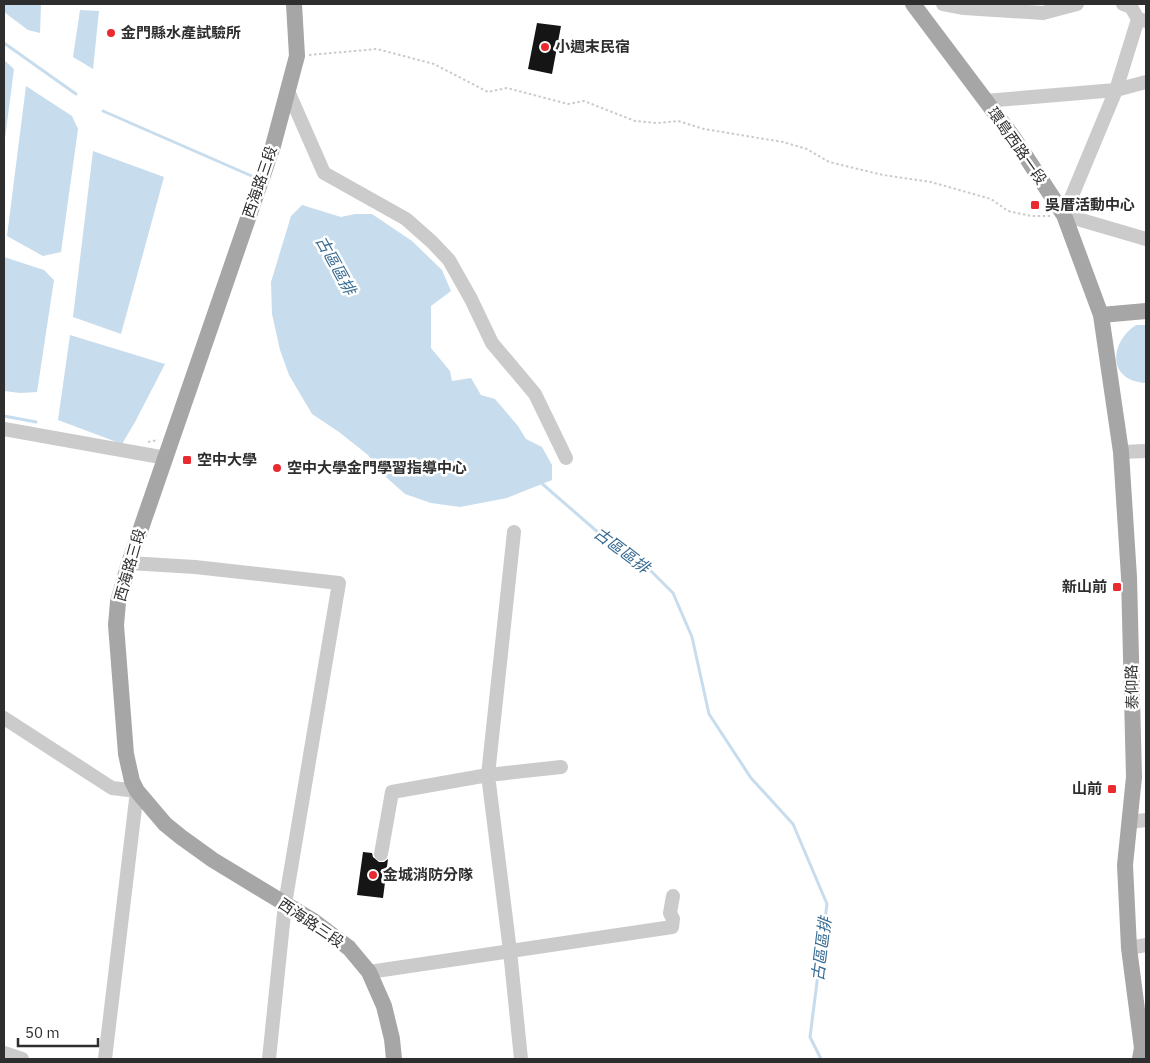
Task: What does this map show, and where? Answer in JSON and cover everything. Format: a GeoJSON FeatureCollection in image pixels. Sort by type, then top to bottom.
{"type":"FeatureCollection","features":[{"type":"Feature","properties":{"kind":"main road","name":"西海路三段"},"geometry":{"type":"LineString","coordinates":[[294,4],[297,56],[273,146],[129,563],[118,602],[116,626],[126,754],[132,781],[137,791],[155,814],[180,837],[213,860],[312,920],[349,948],[370,972],[384,1006],[392,1040],[394,1059]]}},
{"type":"Feature","properties":{"kind":"main road","name":"環島西路一段"},"geometry":{"type":"LineString","coordinates":[[913,4],[1013,138],[1064,215],[1101,315]]}},
{"type":"Feature","properties":{"kind":"main road"},"geometry":{"type":"LineString","coordinates":[[1101,315],[1146,311]]}},
{"type":"Feature","properties":{"kind":"main road","name":"泰仰路"},"geometry":{"type":"LineString","coordinates":[[1101,315],[1121,452],[1129,577],[1134,777],[1125,865],[1129,948],[1142,1048],[1140,1059]]}},
{"type":"Feature","properties":{"kind":"street"},"geometry":{"type":"LineString","coordinates":[[943,4],[964,8],[1043,13],[1077,4]]}},
{"type":"Feature","properties":{"kind":"street"},"geometry":{"type":"LineString","coordinates":[[1123,4],[1131,7],[1142,20],[1116,90],[1064,215],[1146,238]]}},
{"type":"Feature","properties":{"kind":"street"},"geometry":{"type":"LineString","coordinates":[[985,101],[1116,90],[1146,82]]}},
{"type":"Feature","properties":{"kind":"street"},"geometry":{"type":"LineString","coordinates":[[288,90],[324,173],[406,219],[449,260],[472,299],[492,343],[535,394],[566,458]]}},
{"type":"Feature","properties":{"kind":"street"},"geometry":{"type":"LineString","coordinates":[[4,429],[166,458]]}},
{"type":"Feature","properties":{"kind":"street"},"geometry":{"type":"LineString","coordinates":[[1121,452],[1146,451]]}},
{"type":"Feature","properties":{"kind":"street"},"geometry":{"type":"LineString","coordinates":[[514,532],[488,775],[510,951],[521,1059]]}},
{"type":"Feature","properties":{"kind":"street"},"geometry":{"type":"LineString","coordinates":[[129,563],[195,567],[339,584],[285,904],[269,1059]]}},
{"type":"Feature","properties":{"kind":"street"},"geometry":{"type":"LineString","coordinates":[[4,718],[112,788],[137,791],[105,1059]]}},
{"type":"Feature","properties":{"kind":"street"},"geometry":{"type":"LineString","coordinates":[[381,854],[392,792],[488,775],[561,767]]}},
{"type":"Feature","properties":{"kind":"street"},"geometry":{"type":"LineString","coordinates":[[1129,822],[1146,820]]}},
{"type":"Feature","properties":{"kind":"street"},"geometry":{"type":"LineString","coordinates":[[370,972],[672,927],[673,919],[670,913],[673,896]]}},
{"type":"Feature","properties":{"kind":"street"},"geometry":{"type":"LineString","coordinates":[[1129,948],[1146,945]]}},
{"type":"Feature","properties":{"kind":"street"},"geometry":{"type":"LineString","coordinates":[[4,1053],[22,1059]]}},
{"type":"Feature","properties":{"kind":"path"},"geometry":{"type":"LineString","coordinates":[[297,56],[377,49],[434,64],[488,92],[507,88],[568,104],[584,100],[635,121],[678,122],[704,129],[783,142],[807,149],[829,162],[883,175],[931,182],[992,200],[1008,211],[1031,216],[1064,215]]}},
{"type":"Feature","properties":{"kind":"water"},"geometry":{"type":"Polygon","coordinates":[[[4,4],[41,4],[40,33],[28,30],[4,12],[4,4]]]}},
{"type":"Feature","properties":{"kind":"water"},"geometry":{"type":"Polygon","coordinates":[[[80,10],[99,11],[93,69],[73,57],[80,10]]]}},
{"type":"Feature","properties":{"kind":"water"},"geometry":{"type":"Polygon","coordinates":[[[4,60],[14,69],[4,146],[4,60]]]}},
{"type":"Feature","properties":{"kind":"water"},"geometry":{"type":"Polygon","coordinates":[[[26,86],[72,116],[78,129],[61,252],[43,256],[7,236],[26,86]]]}},
{"type":"Feature","properties":{"kind":"water"},"geometry":{"type":"Polygon","coordinates":[[[93,151],[164,177],[121,334],[73,317],[93,151]]]}},
{"type":"Feature","properties":{"kind":"water"},"geometry":{"type":"Polygon","coordinates":[[[302,205],[341,217],[355,214],[372,214],[412,241],[442,270],[451,291],[431,306],[431,348],[450,371],[452,381],[471,378],[481,395],[495,399],[518,426],[526,439],[542,447],[552,465],[552,480],[507,498],[460,507],[431,503],[405,494],[387,478],[368,455],[312,414],[289,375],[280,350],[272,314],[271,282],[291,216],[302,205]]]}},
{"type":"Feature","properties":{"kind":"water"},"geometry":{"type":"Polygon","coordinates":[[[4,257],[44,270],[54,280],[37,392],[20,393],[4,391],[4,257]]]}},
{"type":"Feature","properties":{"kind":"water"},"geometry":{"type":"Polygon","coordinates":[[[1136,325],[1146,325],[1146,383],[1133,381],[1124,376],[1116,360],[1121,341],[1136,325]]]}},
{"type":"Feature","properties":{"kind":"water"},"geometry":{"type":"Polygon","coordinates":[[[70,335],[165,364],[122,444],[58,420],[70,335]]]}},
{"type":"Feature","properties":{"kind":"building","name":"小週末民宿"},"geometry":{"type":"Polygon","coordinates":[[[537,23],[561,26],[552,74],[528,69],[537,23]]]}},
{"type":"Feature","properties":{"kind":"building","name":"金城消防分隊"},"geometry":{"type":"Polygon","coordinates":[[[363,852],[372,853],[373,857],[379,862],[384,862],[388,859],[383,898],[357,895],[363,852]]]}},
{"type":"Feature","properties":{"kind":"waterway","name":"古區區排"},"geometry":{"type":"LineString","coordinates":[[4,43],[76,94]]}},
{"type":"Feature","properties":{"kind":"waterway","name":"古區區排"},"geometry":{"type":"LineString","coordinates":[[103,111],[254,177]]}},
{"type":"Feature","properties":{"kind":"waterway"},"geometry":{"type":"LineString","coordinates":[[4,416],[36,422]]}},
{"type":"Feature","properties":{"kind":"waterway","name":"古區區排"},"geometry":{"type":"LineString","coordinates":[[539,481],[600,534],[636,556],[673,593],[692,637],[709,714],[751,778],[793,824],[827,904],[810,1037],[821,1059]]}},
{"type":"Feature","properties":{"kind":"place","name":"金門縣水產試驗所"},"geometry":{"type":"Point","coordinates":[111,33]}},
{"type":"Feature","properties":{"kind":"place","name":"小週末民宿"},"geometry":{"type":"Point","coordinates":[545,47]}},
{"type":"Feature","properties":{"kind":"place","name":"吳厝活動中心"},"geometry":{"type":"Point","coordinates":[1035,205]}},
{"type":"Feature","properties":{"kind":"place","name":"空中大學"},"geometry":{"type":"Point","coordinates":[187,460]}},
{"type":"Feature","properties":{"kind":"place","name":"空中大學金門學習指導中心"},"geometry":{"type":"Point","coordinates":[277,468]}},
{"type":"Feature","properties":{"kind":"place","name":"新山前"},"geometry":{"type":"Point","coordinates":[1117,587]}},
{"type":"Feature","properties":{"kind":"place","name":"山前"},"geometry":{"type":"Point","coordinates":[1112,789]}},
{"type":"Feature","properties":{"kind":"place","name":"金城消防分隊"},"geometry":{"type":"Point","coordinates":[373,875]}}]}
